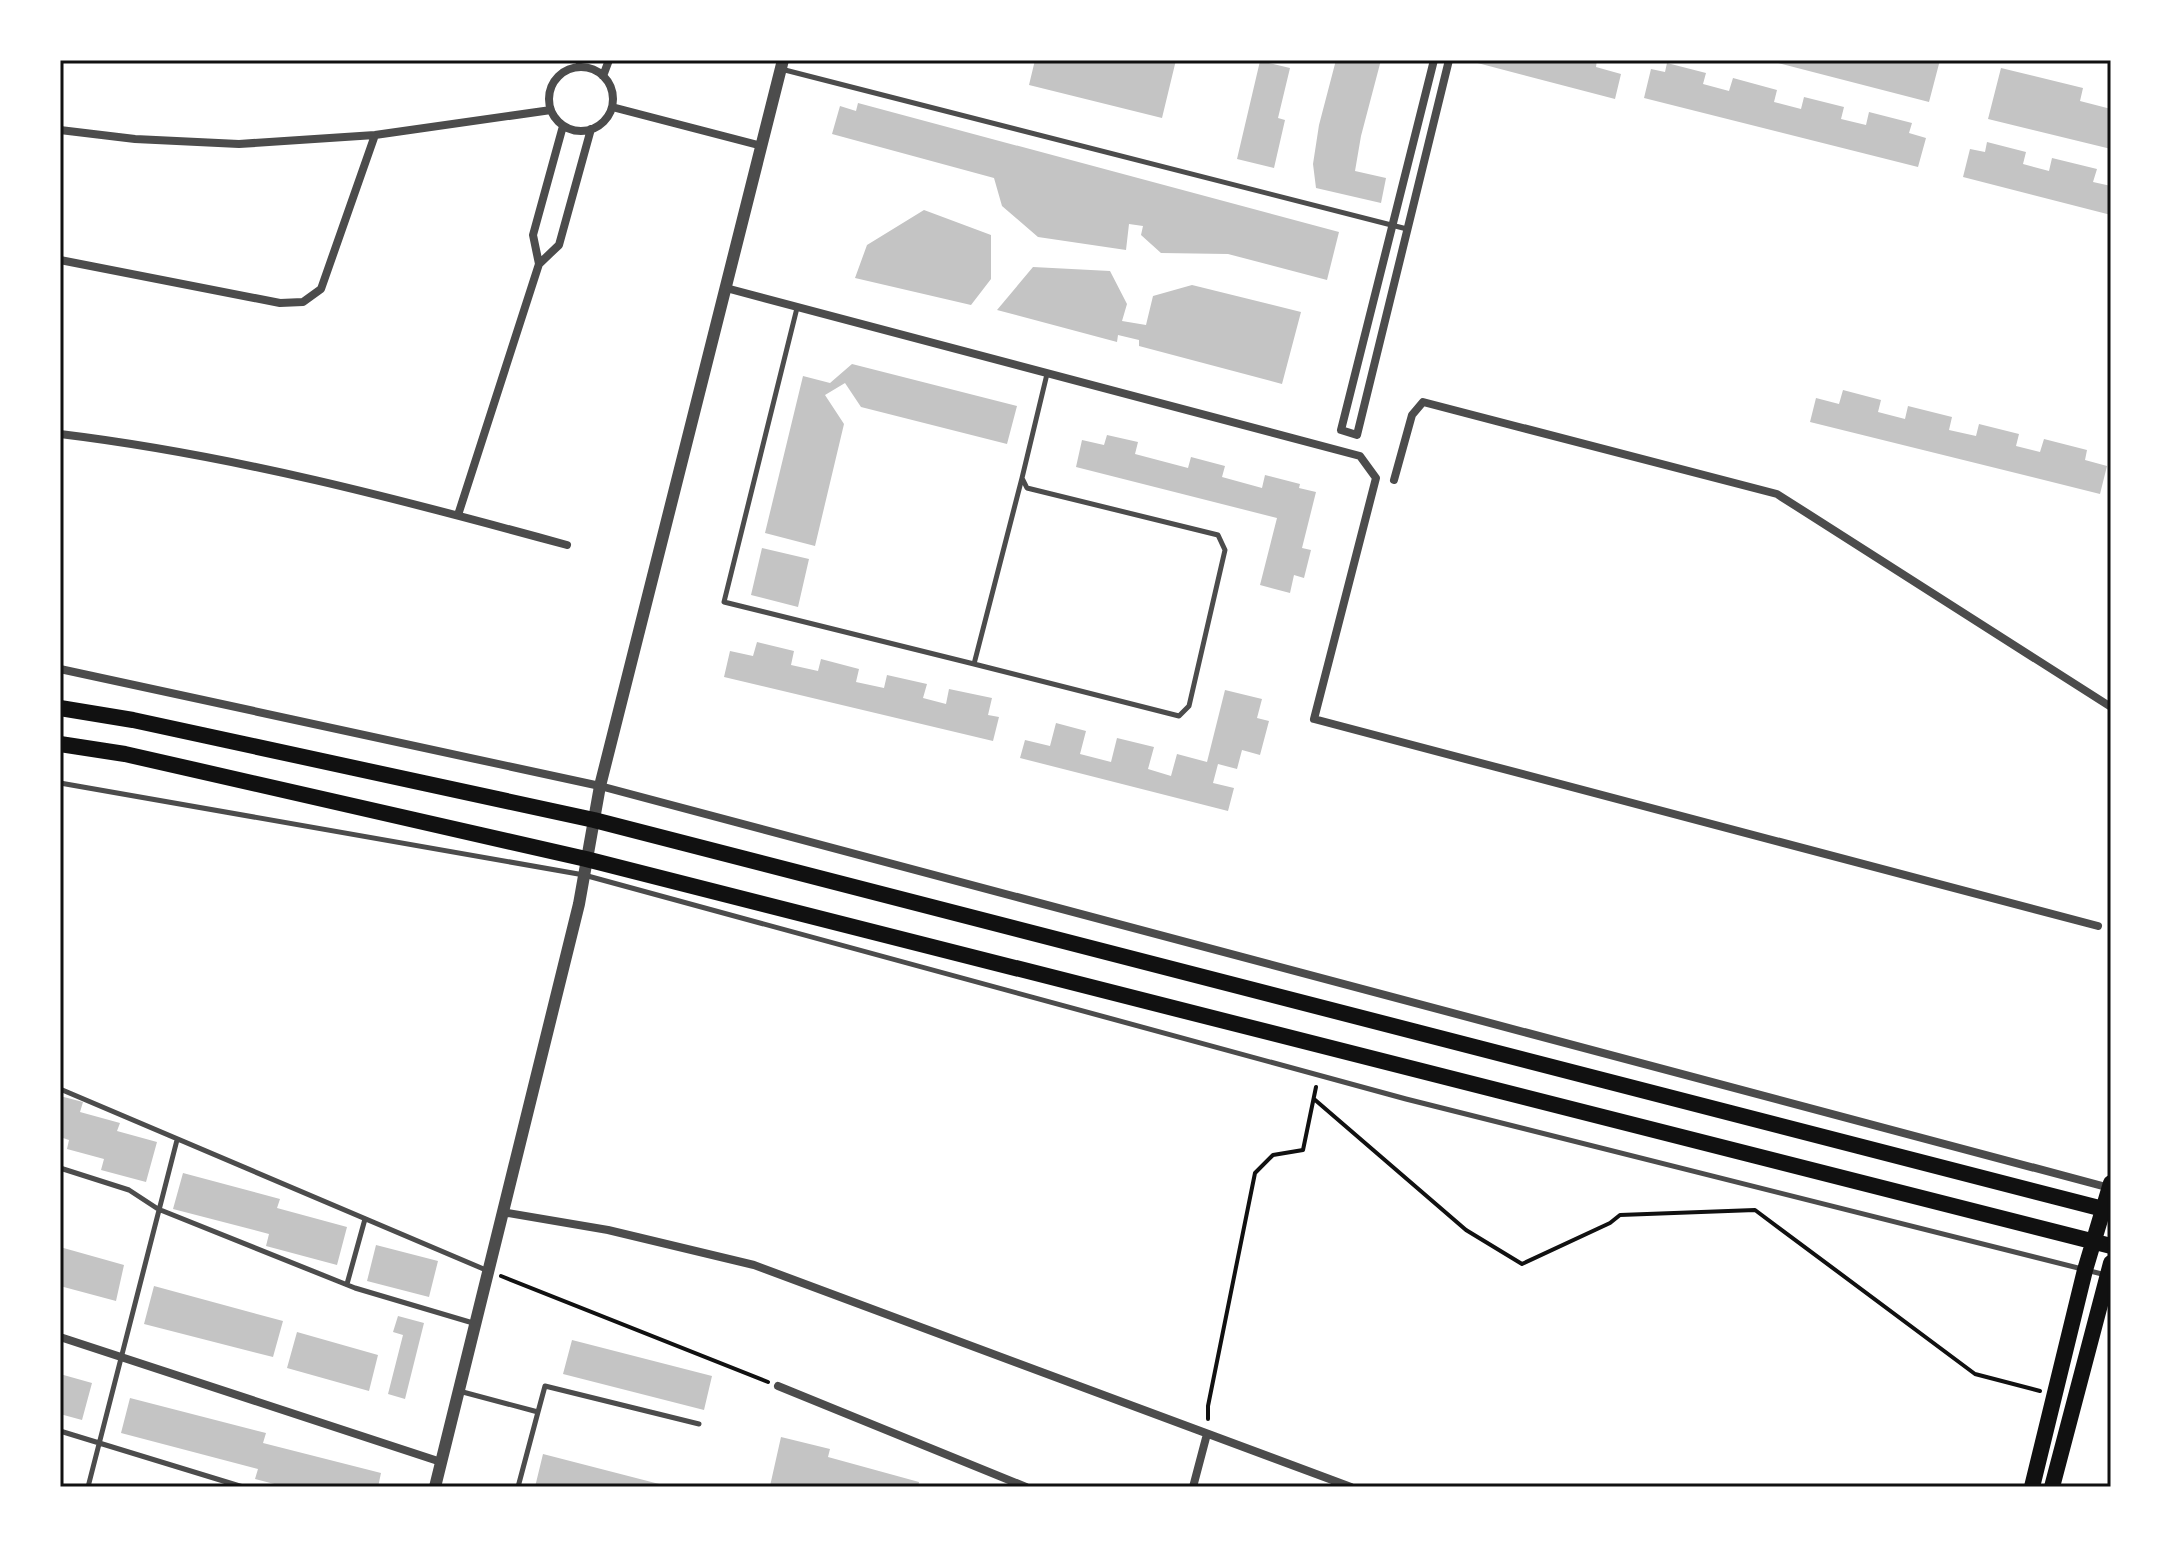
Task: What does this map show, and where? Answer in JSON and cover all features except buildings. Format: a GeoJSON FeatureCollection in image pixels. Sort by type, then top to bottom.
{"type":"FeatureCollection","features":[{"type":"Feature","properties":{"kind":"main road"},"geometry":{"type":"LineString","coordinates":[[60,708],[133,720],[594,820],[2107,1210]]}},
{"type":"Feature","properties":{"kind":"main road"},"geometry":{"type":"LineString","coordinates":[[60,744],[125,754],[2111,1246]]}},
{"type":"Feature","properties":{"kind":"main road"},"geometry":{"type":"LineString","coordinates":[[2032,1487],[2085,1270],[2107,1210],[2111,1186]]}},
{"type":"Feature","properties":{"kind":"main road"},"geometry":{"type":"LineString","coordinates":[[2052,1487],[2110,1272]]}},
{"type":"Feature","properties":{"kind":"street"},"geometry":{"type":"LineString","coordinates":[[603,76],[609,60]]}},
{"type":"Feature","properties":{"kind":"street"},"geometry":{"type":"LineString","coordinates":[[1434,60],[1341,430],[1357,435],[1449,60]]}},
{"type":"Feature","properties":{"kind":"street"},"geometry":{"type":"LineString","coordinates":[[578,64],[603,76],[610,85],[612,107],[608,117],[591,129],[582,131],[563,126],[551,110],[549,99],[557,78],[578,64]]}},
{"type":"Feature","properties":{"kind":"street"},"geometry":{"type":"LineString","coordinates":[[435,1487],[579,904],[600,786],[782,64]]}},
{"type":"Feature","properties":{"kind":"street"},"geometry":{"type":"LineString","coordinates":[[612,107],[762,146]]}},
{"type":"Feature","properties":{"kind":"street"},"geometry":{"type":"LineString","coordinates":[[60,130],[135,139],[239,144],[375,135],[551,110]]}},
{"type":"Feature","properties":{"kind":"street"},"geometry":{"type":"LineString","coordinates":[[539,264],[533,235],[563,126]]}},
{"type":"Feature","properties":{"kind":"street"},"geometry":{"type":"LineString","coordinates":[[458,515],[539,264],[559,245],[591,129]]}},
{"type":"Feature","properties":{"kind":"street"},"geometry":{"type":"LineString","coordinates":[[60,260],[280,303],[303,302],[321,289],[375,135]]}},
{"type":"Feature","properties":{"kind":"street"},"geometry":{"type":"LineString","coordinates":[[726,288],[1360,456],[1376,478],[1314,719],[2098,926]]}},
{"type":"Feature","properties":{"kind":"street"},"geometry":{"type":"LineString","coordinates":[[1394,480],[1412,415],[1423,402],[1777,494],[2111,707]]}},
{"type":"Feature","properties":{"kind":"street"},"geometry":{"type":"LineString","coordinates":[[60,434],[208,456],[347,486],[567,545]]}},
{"type":"Feature","properties":{"kind":"street"},"geometry":{"type":"LineString","coordinates":[[60,669],[600,786],[2111,1186]]}},
{"type":"Feature","properties":{"kind":"street"},"geometry":{"type":"LineString","coordinates":[[501,1212],[608,1230],[754,1265],[1351,1487]]}},
{"type":"Feature","properties":{"kind":"street"},"geometry":{"type":"LineString","coordinates":[[60,1337],[441,1462]]}},
{"type":"Feature","properties":{"kind":"street"},"geometry":{"type":"LineString","coordinates":[[778,1386],[1026,1487]]}},
{"type":"Feature","properties":{"kind":"street"},"geometry":{"type":"LineString","coordinates":[[1193,1487],[1207,1434]]}},
{"type":"Feature","properties":{"kind":"lane"},"geometry":{"type":"LineString","coordinates":[[782,64],[1408,229]]}},
{"type":"Feature","properties":{"kind":"lane"},"geometry":{"type":"LineString","coordinates":[[797,308],[724,602],[1179,716],[1189,706],[1225,550],[1218,535],[1027,488],[1022,478]]}},
{"type":"Feature","properties":{"kind":"lane"},"geometry":{"type":"LineString","coordinates":[[974,664],[1047,374]]}},
{"type":"Feature","properties":{"kind":"lane"},"geometry":{"type":"LineString","coordinates":[[60,783],[585,867],[1318,1075],[2085,1270],[2110,1272]]}},
{"type":"Feature","properties":{"kind":"lane"},"geometry":{"type":"LineString","coordinates":[[60,1089],[487,1270]]}},
{"type":"Feature","properties":{"kind":"lane"},"geometry":{"type":"LineString","coordinates":[[88,1487],[177,1140]]}},
{"type":"Feature","properties":{"kind":"lane"},"geometry":{"type":"LineString","coordinates":[[60,1168],[129,1190],[158,1209],[347,1284],[474,1323]]}},
{"type":"Feature","properties":{"kind":"lane"},"geometry":{"type":"LineString","coordinates":[[347,1284],[365,1219]]}},
{"type":"Feature","properties":{"kind":"lane"},"geometry":{"type":"LineString","coordinates":[[518,1487],[545,1386],[699,1424]]}},
{"type":"Feature","properties":{"kind":"lane"},"geometry":{"type":"LineString","coordinates":[[458,1391],[538,1412]]}},
{"type":"Feature","properties":{"kind":"lane"},"geometry":{"type":"LineString","coordinates":[[60,1431],[243,1487]]}},
{"type":"Feature","properties":{"kind":"path"},"geometry":{"type":"LineString","coordinates":[[1207,1434],[1208,1406],[1255,1173],[1273,1155],[1303,1150],[1318,1075]]}},
{"type":"Feature","properties":{"kind":"path"},"geometry":{"type":"LineString","coordinates":[[1314,1099],[1466,1230],[1522,1264],[1610,1223],[1620,1215],[1755,1210],[1975,1374],[2054,1395]]}},
{"type":"Feature","properties":{"kind":"path"},"geometry":{"type":"LineString","coordinates":[[487,1270],[778,1386]]}}]}
